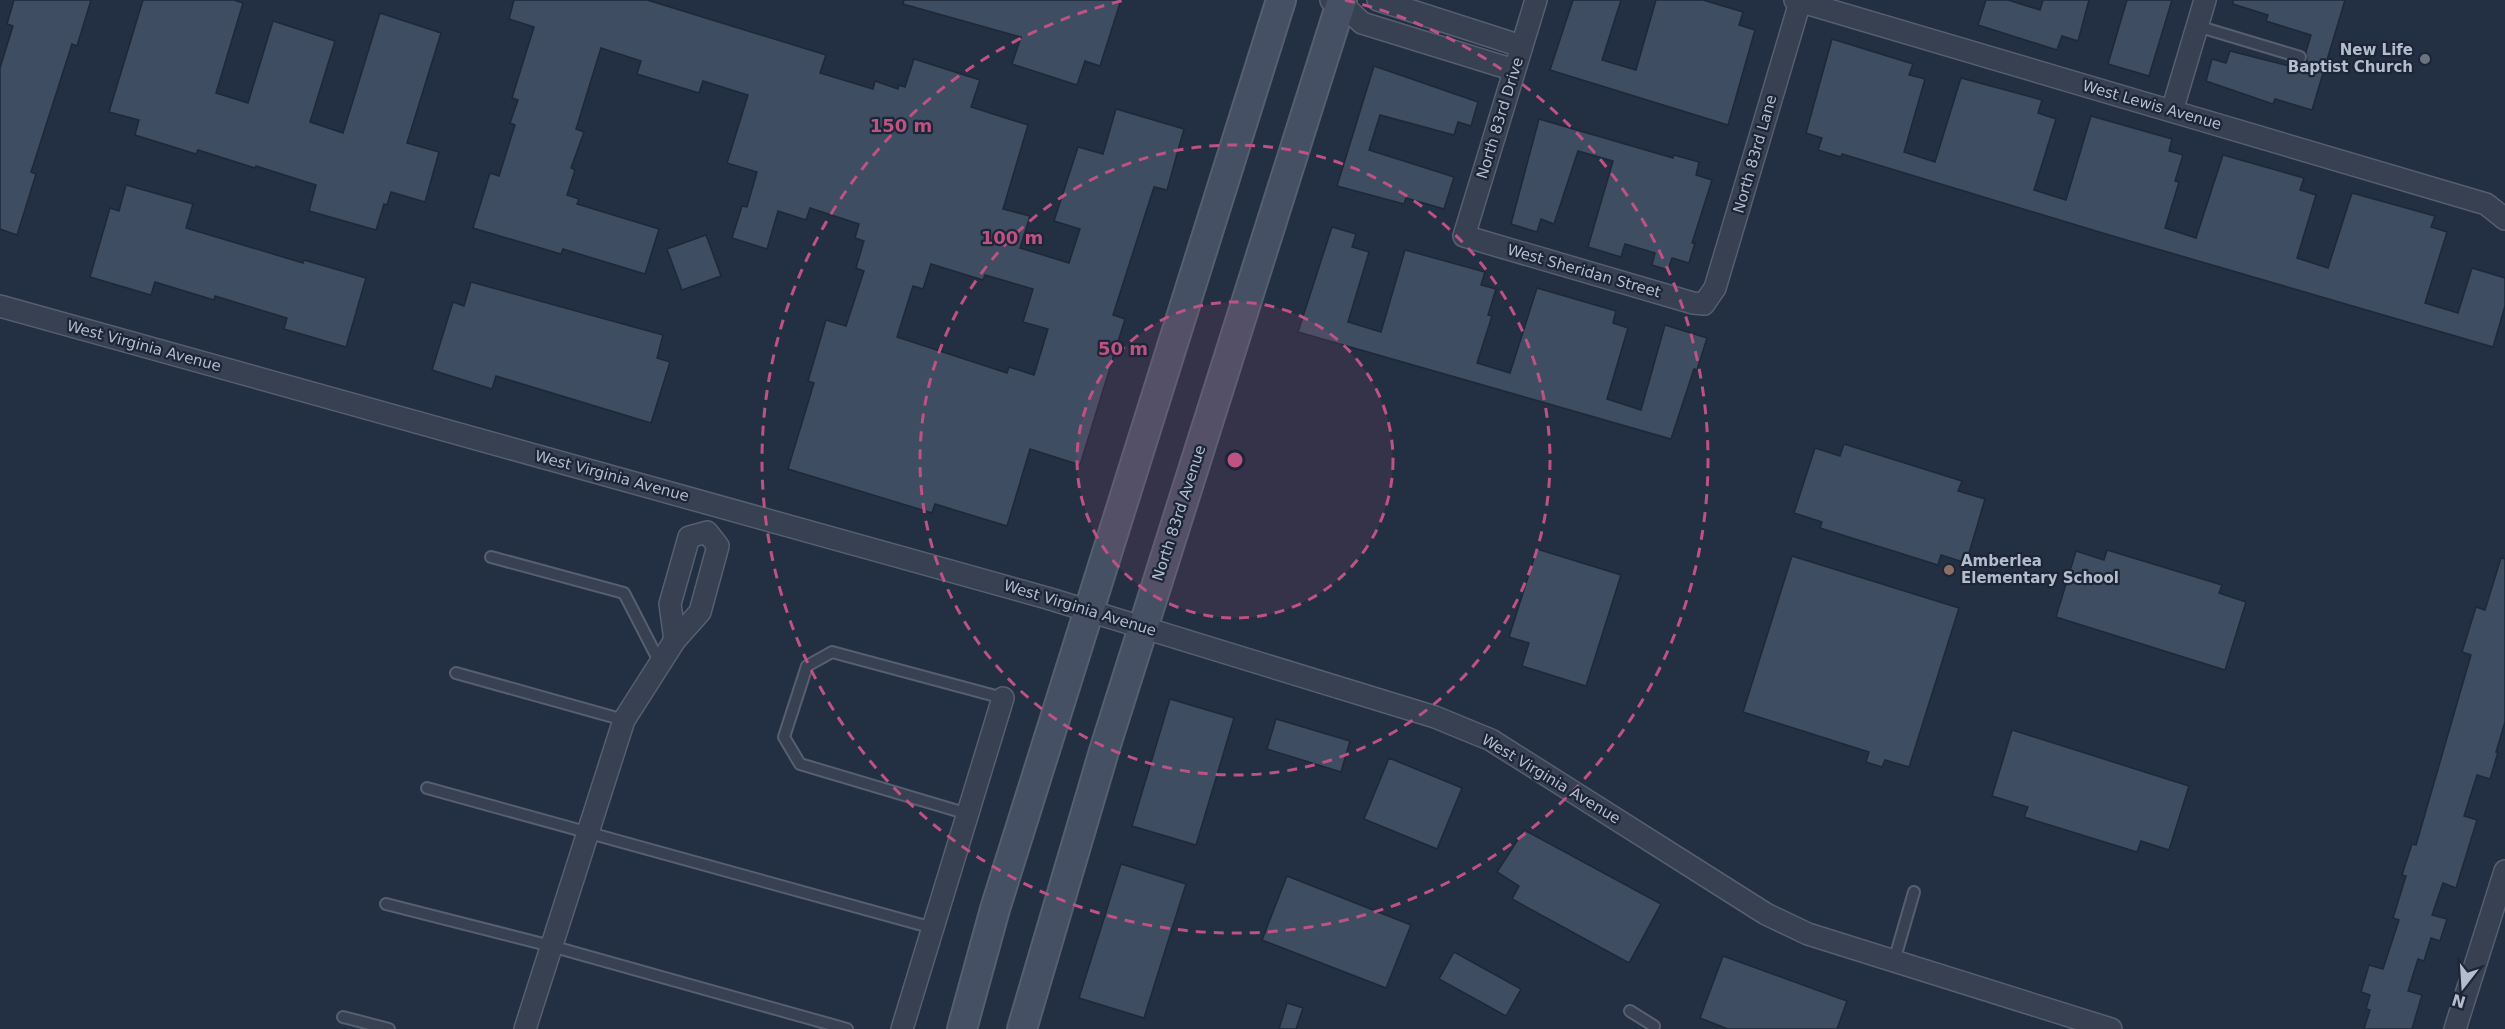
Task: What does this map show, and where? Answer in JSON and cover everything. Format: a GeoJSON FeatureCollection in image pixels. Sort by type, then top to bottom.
{"type":"FeatureCollection","features":[{"type":"Feature","properties":{"kind":"main road"},"geometry":{"type":"LineString","coordinates":[[962,1029],[995,909],[1281,0]]}},
{"type":"Feature","properties":{"kind":"main road","name":"North 83rd Avenue"},"geometry":{"type":"LineString","coordinates":[[1022,1029],[1104,751],[1342,1]]}},
{"type":"Feature","properties":{"kind":"street"},"geometry":{"type":"LineString","coordinates":[[1378,0],[1521,46]]}},
{"type":"Feature","properties":{"kind":"street","name":"North 83rd Drive"},"geometry":{"type":"LineString","coordinates":[[1464,236],[1536,0]]}},
{"type":"Feature","properties":{"kind":"street"},"geometry":{"type":"LineString","coordinates":[[2172,111],[2205,0]]}},
{"type":"Feature","properties":{"kind":"street"},"geometry":{"type":"LineString","coordinates":[[1342,1],[1362,24],[1514,70]]}},
{"type":"Feature","properties":{"kind":"street","name":"West Lewis Avenue"},"geometry":{"type":"LineString","coordinates":[[1797,1],[2486,204],[2505,219]]}},
{"type":"Feature","properties":{"kind":"street","name":"North 83rd Lane"},"geometry":{"type":"LineString","coordinates":[[1704,304],[1715,288],[1797,1]]}},
{"type":"Feature","properties":{"kind":"street"},"geometry":{"type":"LineString","coordinates":[[1433,45],[1441,20]]}},
{"type":"Feature","properties":{"kind":"street","name":"West Sheridan Street"},"geometry":{"type":"LineString","coordinates":[[1464,236],[1693,303],[1704,304]]}},
{"type":"Feature","properties":{"kind":"street","name":"West Virginia Avenue"},"geometry":{"type":"LineString","coordinates":[[0,306],[1088,610],[1435,717],[1491,740],[1766,914],[1808,934],[2111,1029]]}},
{"type":"Feature","properties":{"kind":"street"},"geometry":{"type":"LineString","coordinates":[[707,532],[714,504]]}},
{"type":"Feature","properties":{"kind":"street"},"geometry":{"type":"LineString","coordinates":[[675,640],[670,604],[689,537],[707,532]]}},
{"type":"Feature","properties":{"kind":"street"},"geometry":{"type":"LineString","coordinates":[[525,1029],[624,720],[675,640],[700,612],[718,546],[707,532]]}},
{"type":"Feature","properties":{"kind":"street"},"geometry":{"type":"LineString","coordinates":[[902,1029],[1003,698]]}},
{"type":"Feature","properties":{"kind":"street"},"geometry":{"type":"LineString","coordinates":[[2455,1029],[2505,871]]}},
{"type":"Feature","properties":{"kind":"lane"},"geometry":{"type":"LineString","coordinates":[[2197,26],[2300,57]]}},
{"type":"Feature","properties":{"kind":"lane"},"geometry":{"type":"LineString","coordinates":[[491,557],[624,593],[660,663]]}},
{"type":"Feature","properties":{"kind":"lane"},"geometry":{"type":"LineString","coordinates":[[968,814],[800,764],[784,737],[807,666],[832,652],[1003,698]]}},
{"type":"Feature","properties":{"kind":"lane"},"geometry":{"type":"LineString","coordinates":[[456,673],[624,720]]}},
{"type":"Feature","properties":{"kind":"lane"},"geometry":{"type":"LineString","coordinates":[[427,788],[933,928]]}},
{"type":"Feature","properties":{"kind":"lane"},"geometry":{"type":"LineString","coordinates":[[1894,961],[1914,892]]}},
{"type":"Feature","properties":{"kind":"lane"},"geometry":{"type":"LineString","coordinates":[[386,904],[551,946],[847,1029]]}},
{"type":"Feature","properties":{"kind":"lane"},"geometry":{"type":"LineString","coordinates":[[1630,1011],[1654,1026]]}},
{"type":"Feature","properties":{"kind":"lane"},"geometry":{"type":"LineString","coordinates":[[343,1017],[389,1029]]}},
{"type":"Feature","properties":{"kind":"building"},"geometry":{"type":"Polygon","coordinates":[[[14,0],[91,0],[77,46],[72,44],[31,172],[36,174],[17,235],[0,229],[0,68],[13,26],[7,24],[14,0]]]}},
{"type":"Feature","properties":{"kind":"building"},"geometry":{"type":"Polygon","coordinates":[[[143,0],[234,0],[243,3],[216,93],[248,103],[273,21],[335,41],[310,122],[343,133],[380,13],[441,33],[407,143],[439,152],[425,202],[391,192],[387,205],[384,204],[376,230],[309,211],[316,185],[256,166],[255,168],[198,150],[196,154],[135,135],[139,120],[109,112],[143,0]]]}},
{"type":"Feature","properties":{"kind":"building"},"geometry":{"type":"Polygon","coordinates":[[[514,0],[647,0],[826,55],[820,73],[873,89],[875,81],[898,89],[899,85],[905,87],[914,59],[980,80],[971,107],[1028,125],[1003,209],[1030,216],[1020,248],[1069,263],[1080,229],[1054,221],[1078,147],[1103,154],[1116,109],[1184,129],[1167,190],[1154,187],[1113,315],[1125,319],[1080,465],[1030,449],[1007,526],[935,504],[932,513],[788,469],[814,383],[808,381],[826,320],[846,326],[864,271],[856,268],[864,241],[855,238],[859,224],[810,208],[806,220],[778,211],[767,249],[732,238],[742,206],[747,207],[757,172],[727,163],[748,95],[703,81],[699,93],[637,74],[641,61],[601,48],[576,129],[584,132],[571,168],[575,170],[567,195],[579,199],[577,204],[659,229],[645,274],[563,249],[561,254],[473,228],[490,173],[499,176],[515,125],[510,123],[518,100],[512,98],[534,27],[509,19],[514,0]],[[931,264],[923,289],[913,286],[897,337],[1007,373],[1009,367],[1034,375],[1048,329],[1023,322],[1033,289],[985,275],[983,280],[931,264]]]}},
{"type":"Feature","properties":{"kind":"building"},"geometry":{"type":"Polygon","coordinates":[[[904,0],[1121,0],[1100,66],[1085,61],[1077,85],[1012,64],[1021,37],[903,4],[904,0]]]}},
{"type":"Feature","properties":{"kind":"building"},"geometry":{"type":"Polygon","coordinates":[[[1573,0],[1621,0],[1602,60],[1636,70],[1656,0],[1703,0],[1743,12],[1739,25],[1755,30],[1728,125],[1550,70],[1573,0]]]}},
{"type":"Feature","properties":{"kind":"building"},"geometry":{"type":"Polygon","coordinates":[[[1986,0],[2008,0],[2040,10],[2043,0],[2089,0],[2078,41],[2062,36],[2057,50],[1978,25],[1986,0]]]}},
{"type":"Feature","properties":{"kind":"building"},"geometry":{"type":"Polygon","coordinates":[[[2127,0],[2172,0],[2149,76],[2108,64],[2127,0]]]}},
{"type":"Feature","properties":{"kind":"building"},"geometry":{"type":"Polygon","coordinates":[[[2233,0],[2345,0],[2312,110],[2275,99],[2273,104],[2206,81],[2212,59],[2226,63],[2230,51],[2301,69],[2307,60],[2306,52],[2311,35],[2266,21],[2268,15],[2233,4],[2233,0]]]}},
{"type":"Feature","properties":{"kind":"building"},"geometry":{"type":"Polygon","coordinates":[[[1832,39],[1913,64],[1909,75],[1925,79],[1904,152],[1935,162],[1961,78],[2042,100],[2038,113],[2056,119],[2034,190],[2066,200],[2091,116],[2172,139],[2169,151],[2183,155],[2175,181],[2179,182],[2165,228],[2196,238],[2223,155],[2304,178],[2300,190],[2316,195],[2297,258],[2328,268],[2352,193],[2435,216],[2431,227],[2447,232],[2425,303],[2458,313],[2472,268],[2505,278],[2505,306],[2493,347],[1842,154],[1841,157],[1818,150],[1822,138],[1806,133],[1832,39]]]}},
{"type":"Feature","properties":{"kind":"building"},"geometry":{"type":"Polygon","coordinates":[[[1374,66],[1478,102],[1471,126],[1458,122],[1454,135],[1380,115],[1369,150],[1454,177],[1444,209],[1406,198],[1404,204],[1337,186],[1374,66]]]}},
{"type":"Feature","properties":{"kind":"building"},"geometry":{"type":"Polygon","coordinates":[[[1539,119],[1673,158],[1674,155],[1699,162],[1696,175],[1712,180],[1692,243],[1695,243],[1689,263],[1672,258],[1668,270],[1652,265],[1655,253],[1625,244],[1621,257],[1588,247],[1613,161],[1578,151],[1554,224],[1541,219],[1537,232],[1511,224],[1539,119]]]}},
{"type":"Feature","properties":{"kind":"building"},"geometry":{"type":"Polygon","coordinates":[[[126,185],[193,204],[186,228],[303,263],[304,260],[366,278],[346,347],[284,329],[287,318],[215,296],[214,300],[155,282],[151,295],[90,277],[110,208],[119,211],[126,185]]]}},
{"type":"Feature","properties":{"kind":"building"},"geometry":{"type":"Polygon","coordinates":[[[1332,227],[1356,234],[1352,247],[1369,252],[1348,322],[1381,332],[1405,250],[1485,272],[1481,285],[1496,289],[1488,315],[1492,316],[1477,363],[1510,373],[1537,288],[1616,311],[1613,323],[1628,328],[1607,399],[1641,410],[1665,325],[1707,338],[1697,370],[1694,369],[1671,439],[1298,332],[1332,227]]]}},
{"type":"Feature","properties":{"kind":"building"},"geometry":{"type":"Polygon","coordinates":[[[706,235],[721,276],[682,290],[667,249],[706,235]]]}},
{"type":"Feature","properties":{"kind":"building"},"geometry":{"type":"Polygon","coordinates":[[[471,282],[663,335],[657,358],[670,362],[651,423],[496,376],[492,389],[432,370],[453,302],[464,306],[471,282]]]}},
{"type":"Feature","properties":{"kind":"building"},"geometry":{"type":"Polygon","coordinates":[[[1844,444],[1962,481],[1958,491],[1985,499],[1966,563],[1941,555],[1938,565],[1820,528],[1822,522],[1794,513],[1815,448],[1840,456],[1844,444]]]}},
{"type":"Feature","properties":{"kind":"building"},"geometry":{"type":"Polygon","coordinates":[[[1537,549],[1621,575],[1586,686],[1522,666],[1529,643],[1509,637],[1537,549]]]}},
{"type":"Feature","properties":{"kind":"building"},"geometry":{"type":"Polygon","coordinates":[[[2107,550],[2222,585],[2219,593],[2246,602],[2225,670],[2056,617],[2076,551],[2104,560],[2107,550]]]}},
{"type":"Feature","properties":{"kind":"building"},"geometry":{"type":"Polygon","coordinates":[[[1792,556],[1959,608],[1909,767],[1885,760],[1882,767],[1866,762],[1869,752],[1743,712],[1792,556]]]}},
{"type":"Feature","properties":{"kind":"building"},"geometry":{"type":"Polygon","coordinates":[[[2501,558],[2505,559],[2505,722],[2496,752],[2498,752],[2490,779],[2477,775],[2464,816],[2477,820],[2456,888],[2443,883],[2432,915],[2447,919],[2440,941],[2431,938],[2424,961],[2418,959],[2408,991],[2422,995],[2412,1029],[2364,1029],[2370,1010],[2366,1009],[2370,995],[2361,992],[2369,965],[2383,969],[2399,920],[2393,918],[2406,876],[2402,875],[2412,844],[2416,845],[2471,655],[2462,652],[2476,607],[2485,610],[2501,558]]]}},
{"type":"Feature","properties":{"kind":"building"},"geometry":{"type":"Polygon","coordinates":[[[1170,699],[1234,718],[1196,845],[1132,826],[1170,699]]]}},
{"type":"Feature","properties":{"kind":"building"},"geometry":{"type":"Polygon","coordinates":[[[1276,719],[1350,741],[1341,772],[1267,749],[1276,719]]]}},
{"type":"Feature","properties":{"kind":"building"},"geometry":{"type":"Polygon","coordinates":[[[2012,730],[2189,786],[2169,850],[2141,841],[2137,852],[2024,817],[2028,807],[1992,796],[2012,730]]]}},
{"type":"Feature","properties":{"kind":"building"},"geometry":{"type":"Polygon","coordinates":[[[1389,758],[1462,788],[1437,849],[1364,819],[1389,758]]]}},
{"type":"Feature","properties":{"kind":"building"},"geometry":{"type":"Polygon","coordinates":[[[1524,830],[1661,904],[1629,963],[1512,899],[1519,886],[1497,872],[1524,830]]]}},
{"type":"Feature","properties":{"kind":"building"},"geometry":{"type":"Polygon","coordinates":[[[1121,864],[1186,884],[1144,1018],[1079,998],[1121,864]]]}},
{"type":"Feature","properties":{"kind":"building"},"geometry":{"type":"Polygon","coordinates":[[[1287,876],[1411,925],[1386,988],[1262,940],[1287,876]]]}},
{"type":"Feature","properties":{"kind":"building"},"geometry":{"type":"Polygon","coordinates":[[[1454,952],[1521,989],[1506,1016],[1439,979],[1454,952]]]}},
{"type":"Feature","properties":{"kind":"building"},"geometry":{"type":"Polygon","coordinates":[[[1723,956],[1847,1001],[1837,1029],[1728,1029],[1700,1018],[1723,956]]]}},
{"type":"Feature","properties":{"kind":"building"},"geometry":{"type":"Polygon","coordinates":[[[1287,1003],[1303,1008],[1296,1029],[1279,1029],[1287,1003]]]}},
{"type":"Feature","properties":{"kind":"place","name":"New Life Baptist Church"},"geometry":{"type":"Point","coordinates":[2425,59]}},
{"type":"Feature","properties":{"kind":"place","name":"Amberlea Elementary School"},"geometry":{"type":"Point","coordinates":[1949,570]}}]}
